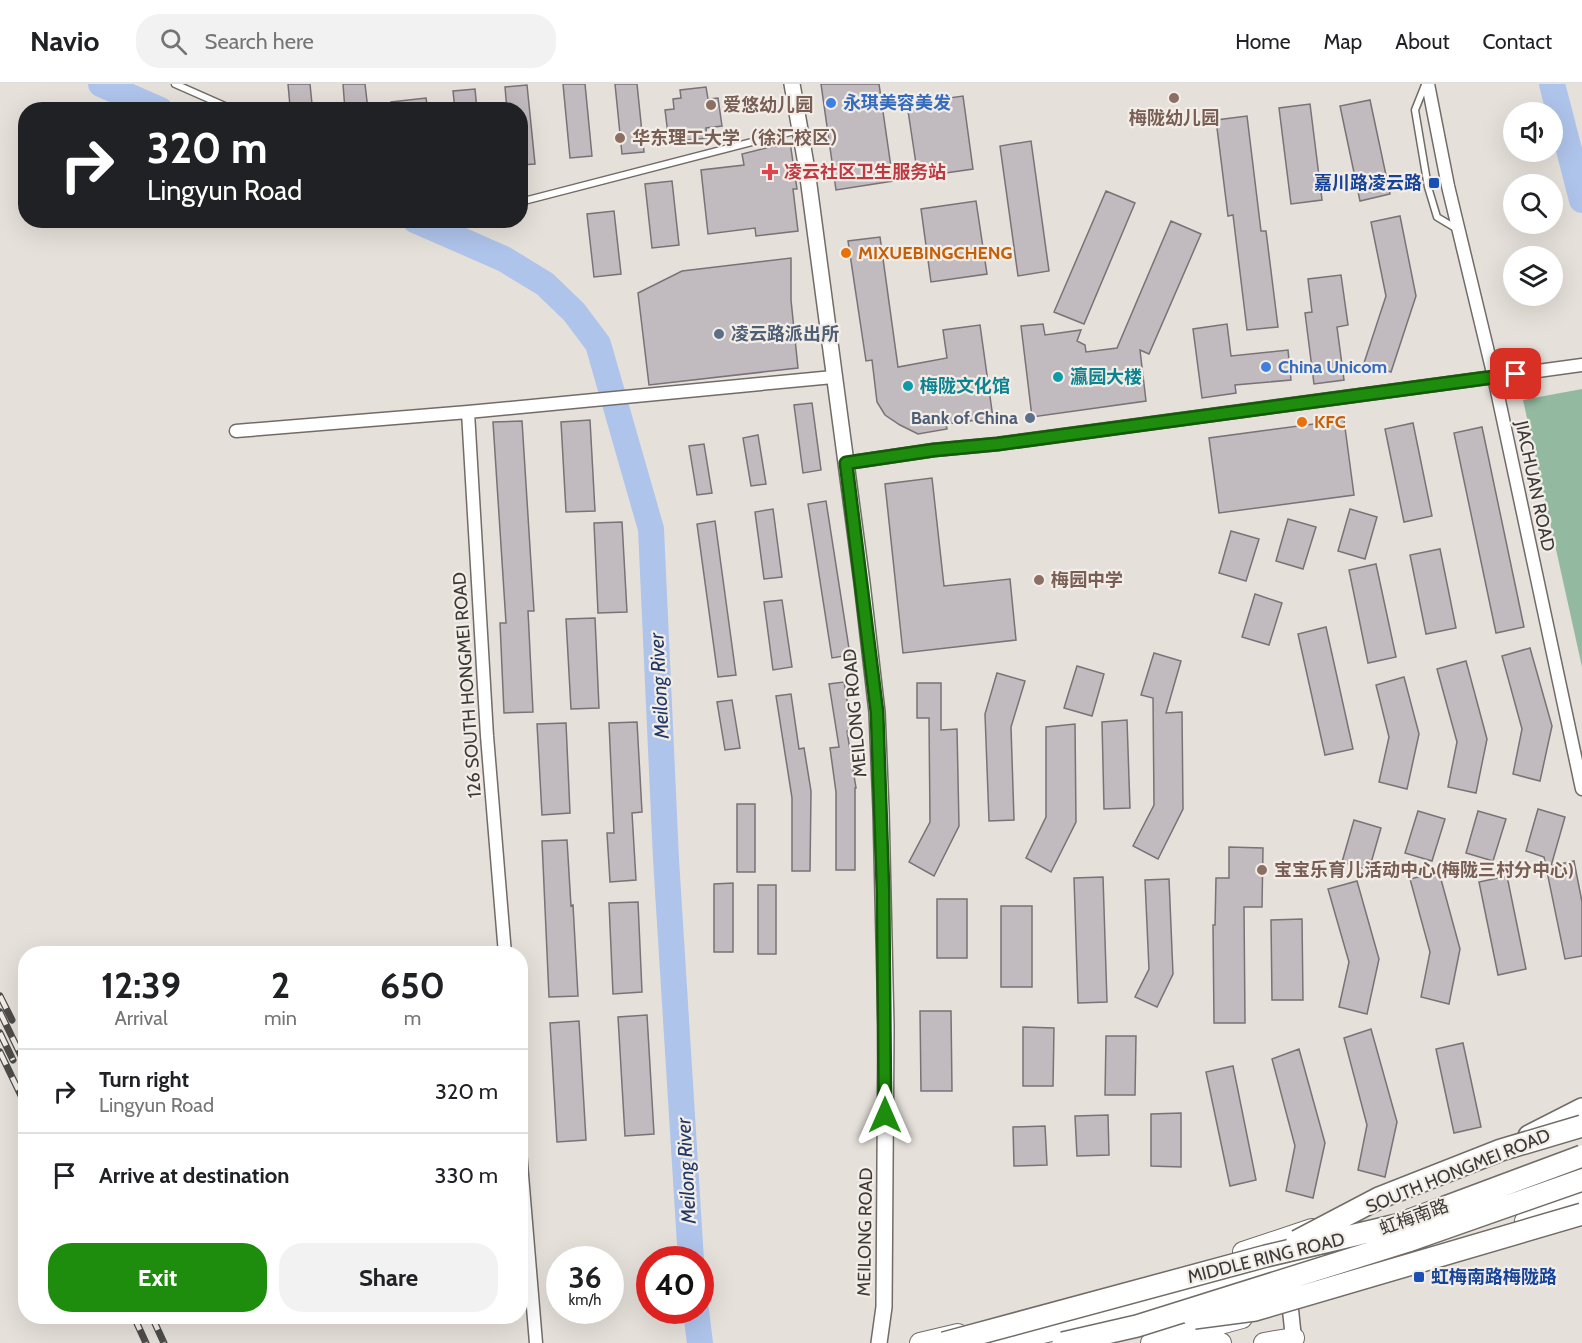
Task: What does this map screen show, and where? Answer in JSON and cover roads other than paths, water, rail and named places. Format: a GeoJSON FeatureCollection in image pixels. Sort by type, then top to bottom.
{"type":"FeatureCollection","features":[{"type":"Feature","properties":{"kind":"highway"},"geometry":{"type":"LineString","coordinates":[[1501,1150],[1582,1109]]}},
{"type":"Feature","properties":{"kind":"highway"},"geometry":{"type":"LineString","coordinates":[[1266,1256],[1379,1198],[1501,1150],[1582,1124]]}},
{"type":"Feature","properties":{"kind":"highway","name":"MIDDLE RING ROAD"},"geometry":{"type":"LineString","coordinates":[[944,1343],[1266,1256],[1397,1225],[1582,1156]]}},
{"type":"Feature","properties":{"kind":"highway","name":"MIDDLE RING ROAD"},"geometry":{"type":"LineString","coordinates":[[1053,1340],[1137,1326],[1408,1241],[1582,1180]]}},
{"type":"Feature","properties":{"kind":"highway"},"geometry":{"type":"LineString","coordinates":[[1137,1326],[1255,1310],[1578,1207]]}},
{"type":"Feature","properties":{"kind":"main road","name":"SOUTH HONGMEI ROAD"},"geometry":{"type":"LineString","coordinates":[[920,1343],[1064,1308],[1286,1239],[1582,1124]]}},
{"type":"Feature","properties":{"kind":"main road","name":"虹梅南路"},"geometry":{"type":"LineString","coordinates":[[1291,1272],[1582,1156]]}},
{"type":"Feature","properties":{"kind":"main road"},"geometry":{"type":"LineString","coordinates":[[1001,1343],[1053,1340],[1291,1272],[1424,1238],[1530,1203],[1582,1180]]}},
{"type":"Feature","properties":{"kind":"main road"},"geometry":{"type":"LineString","coordinates":[[1530,1203],[1578,1207]]}},
{"type":"Feature","properties":{"kind":"main road","name":"虹梅南路"},"geometry":{"type":"LineString","coordinates":[[1151,1343],[1290,1305],[1384,1267],[1578,1207]]}},
{"type":"Feature","properties":{"kind":"main road"},"geometry":{"type":"LineString","coordinates":[[1384,1267],[1424,1238]]}},
{"type":"Feature","properties":{"kind":"main road"},"geometry":{"type":"LineString","coordinates":[[1005,1323],[1053,1340]]}},
{"type":"Feature","properties":{"kind":"main road"},"geometry":{"type":"LineString","coordinates":[[1187,1335],[1221,1343]]}},
{"type":"Feature","properties":{"kind":"main road"},"geometry":{"type":"LineString","coordinates":[[1264,1343],[1294,1340]]}},
{"type":"Feature","properties":{"kind":"street","name":"MEILONG ROAD"},"geometry":{"type":"LineString","coordinates":[[792,84],[807,170],[877,712],[886,1026],[884,1307],[879,1343]]}},
{"type":"Feature","properties":{"kind":"street","name":"JIACHUAN ROAD"},"geometry":{"type":"LineString","coordinates":[[1427,84],[1458,230],[1494,377],[1582,789]]}},
{"type":"Feature","properties":{"kind":"street"},"geometry":{"type":"LineString","coordinates":[[846,463],[1582,365]]}},
{"type":"Feature","properties":{"kind":"street"},"geometry":{"type":"LineString","coordinates":[[236,431],[468,412],[833,377]]}},
{"type":"Feature","properties":{"kind":"street","name":"126 SOUTH HONGMEI ROAD"},"geometry":{"type":"LineString","coordinates":[[468,412],[488,736],[504,946]]}},
{"type":"Feature","properties":{"kind":"street"},"geometry":{"type":"LineString","coordinates":[[1286,1239],[1291,1272],[1290,1305],[1294,1340]]}},
{"type":"Feature","properties":{"kind":"street"},"geometry":{"type":"LineString","coordinates":[[528,1247],[536,1343]]}},
{"type":"Feature","properties":{"kind":"lane"},"geometry":{"type":"LineString","coordinates":[[175,84],[216,102]]}},
{"type":"Feature","properties":{"kind":"lane"},"geometry":{"type":"LineString","coordinates":[[1427,84],[1415,110],[1428,187],[1437,217],[1458,230]]}},
{"type":"Feature","properties":{"kind":"lane"},"geometry":{"type":"LineString","coordinates":[[528,200],[799,130]]}},
{"type":"Feature","properties":{"kind":"waterway","name":"Meilong River"},"geometry":{"type":"LineString","coordinates":[[101,84],[142,102]]}},
{"type":"Feature","properties":{"kind":"waterway"},"geometry":{"type":"LineString","coordinates":[[1552,84],[1582,200]]}},
{"type":"Feature","properties":{"kind":"waterway","name":"Meilong River"},"geometry":{"type":"LineString","coordinates":[[433,228],[504,259],[545,284],[574,312],[598,344],[651,529],[666,859],[690,1246]]}},
{"type":"Feature","properties":{"kind":"waterway","name":"Meilong River"},"geometry":{"type":"LineString","coordinates":[[698,1324],[700,1343]]}},
{"type":"Feature","properties":{"kind":"railway"},"geometry":{"type":"LineString","coordinates":[[0,996],[12,1020]]}},
{"type":"Feature","properties":{"kind":"railway"},"geometry":{"type":"LineString","coordinates":[[0,1012],[18,1049]]}},
{"type":"Feature","properties":{"kind":"railway"},"geometry":{"type":"LineString","coordinates":[[0,1033],[13,1060]]}},
{"type":"Feature","properties":{"kind":"railway"},"geometry":{"type":"LineString","coordinates":[[0,1052],[18,1089]]}},
{"type":"Feature","properties":{"kind":"railway"},"geometry":{"type":"LineString","coordinates":[[137,1324],[146,1343]]}},
{"type":"Feature","properties":{"kind":"railway"},"geometry":{"type":"LineString","coordinates":[[155,1324],[164,1343]]}},
{"type":"Feature","properties":{"kind":"place","name":"梅陇幼儿园"},"geometry":{"type":"Point","coordinates":[1174,98]}},
{"type":"Feature","properties":{"kind":"place","name":"永琪美容美发"},"geometry":{"type":"Point","coordinates":[831,103]}},
{"type":"Feature","properties":{"kind":"place","name":"爱悠幼儿园"},"geometry":{"type":"Point","coordinates":[711,105]}},
{"type":"Feature","properties":{"kind":"place","name":"华东理工大学（徐汇校区）"},"geometry":{"type":"Point","coordinates":[620,138]}},
{"type":"Feature","properties":{"kind":"place","name":"凌云社区卫生服务站"},"geometry":{"type":"Point","coordinates":[770,172]}},
{"type":"Feature","properties":{"kind":"place","name":"嘉川路凌云路"},"geometry":{"type":"Point","coordinates":[1434,183]}},
{"type":"Feature","properties":{"kind":"place","name":"MIXUEBINGCHENG"},"geometry":{"type":"Point","coordinates":[846,253]}},
{"type":"Feature","properties":{"kind":"place","name":"凌云路派出所"},"geometry":{"type":"Point","coordinates":[719,334]}},
{"type":"Feature","properties":{"kind":"place","name":"China Unicom"},"geometry":{"type":"Point","coordinates":[1266,367]}},
{"type":"Feature","properties":{"kind":"place","name":"瀛园大楼"},"geometry":{"type":"Point","coordinates":[1058,377]}},
{"type":"Feature","properties":{"kind":"place","name":"梅陇文化馆"},"geometry":{"type":"Point","coordinates":[908,386]}},
{"type":"Feature","properties":{"kind":"place","name":"Bank of China"},"geometry":{"type":"Point","coordinates":[1030,418]}},
{"type":"Feature","properties":{"kind":"place","name":"KFC"},"geometry":{"type":"Point","coordinates":[1302,422]}},
{"type":"Feature","properties":{"kind":"place","name":"梅园中学"},"geometry":{"type":"Point","coordinates":[1039,580]}},
{"type":"Feature","properties":{"kind":"place","name":"宝宝乐育儿活动中心(梅陇三村分中心)"},"geometry":{"type":"Point","coordinates":[1262,870]}},
{"type":"Feature","properties":{"kind":"place","name":"虹梅南路梅陇路"},"geometry":{"type":"Point","coordinates":[1419,1277]}}]}
